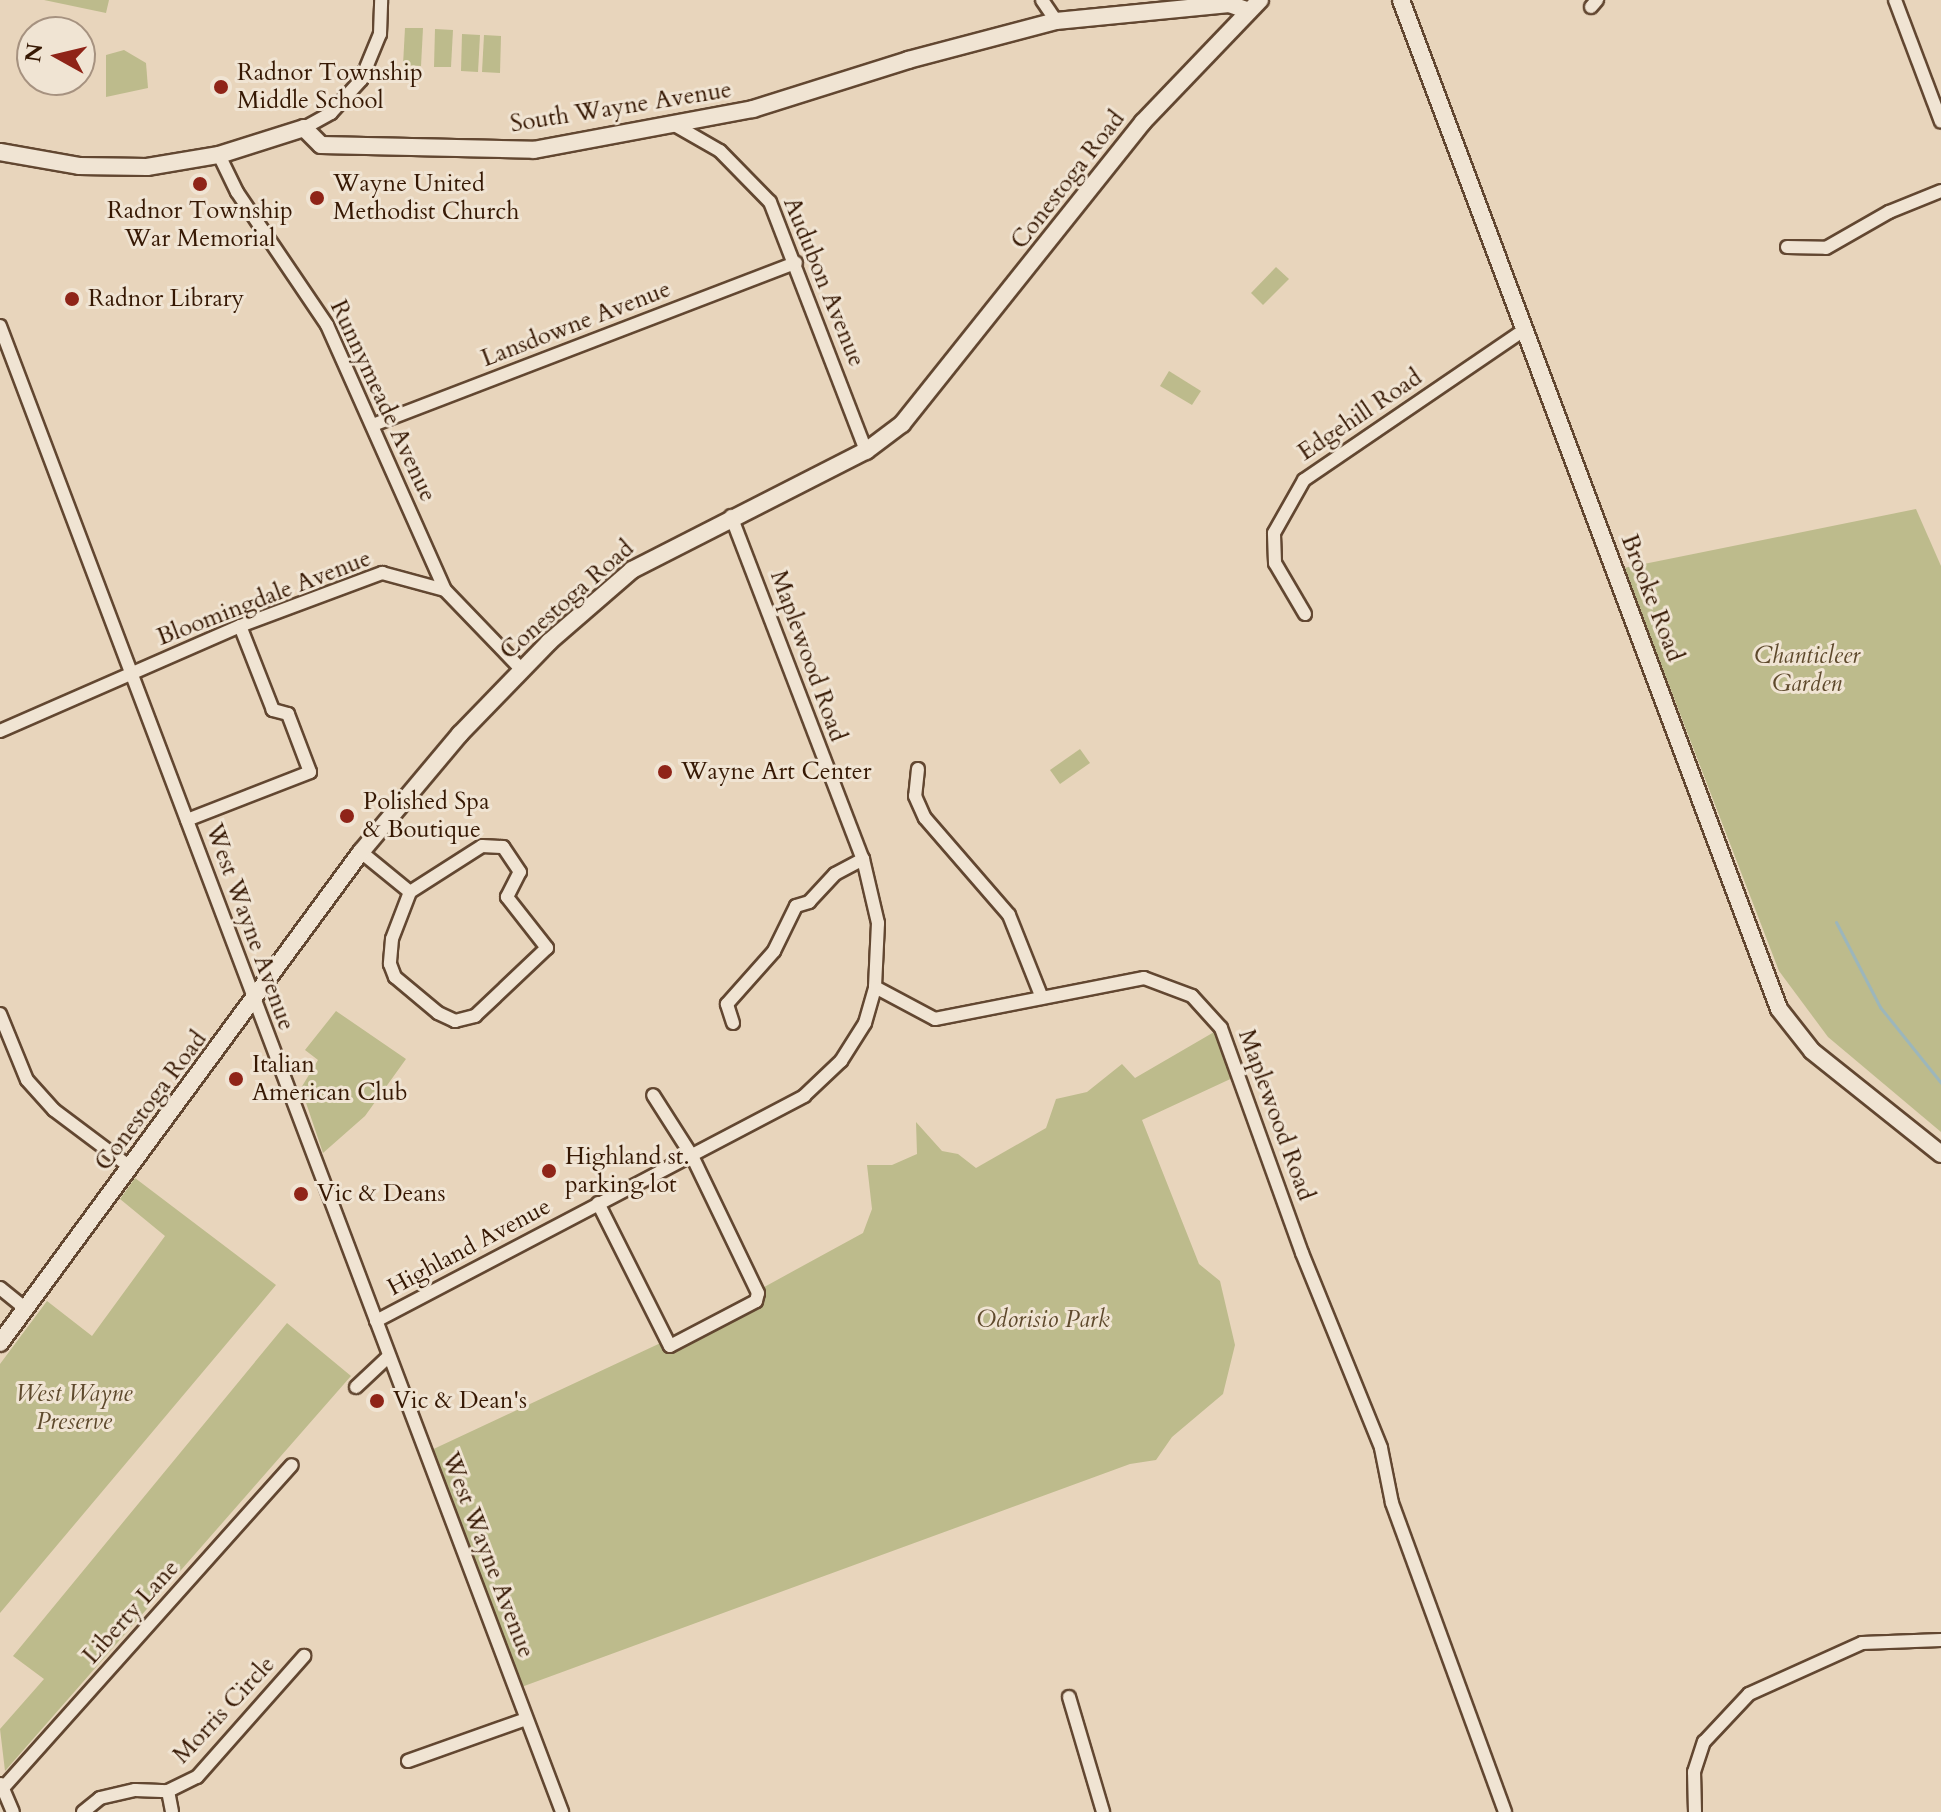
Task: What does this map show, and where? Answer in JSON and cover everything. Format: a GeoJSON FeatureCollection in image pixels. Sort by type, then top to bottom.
{"type":"FeatureCollection","features":[{"type":"Feature","properties":{"kind":"main road","name":"Brooke Road"},"geometry":{"type":"LineString","coordinates":[[1401,0],[1779,1009],[1812,1051],[1941,1154]]}},
{"type":"Feature","properties":{"kind":"main road","name":"South Wayne Avenue"},"geometry":{"type":"LineString","coordinates":[[304,128],[321,145],[513,151],[753,109],[908,60],[1056,21],[1229,4],[1255,6]]}},
{"type":"Feature","properties":{"kind":"main road","name":"Conestoga Road"},"geometry":{"type":"LineString","coordinates":[[0,1343],[254,1004],[361,852],[460,734],[522,670],[632,570],[731,516],[866,451],[923,403],[1143,122],[1255,6]]}},
{"type":"Feature","properties":{"kind":"main road"},"geometry":{"type":"LineString","coordinates":[[0,152],[79,166],[147,167],[219,155],[304,128]]}},
{"type":"Feature","properties":{"kind":"street"},"geometry":{"type":"LineString","coordinates":[[304,128],[331,113],[359,83],[380,34],[381,0]]}},
{"type":"Feature","properties":{"kind":"street"},"geometry":{"type":"LineString","coordinates":[[1042,0],[1056,21]]}},
{"type":"Feature","properties":{"kind":"street"},"geometry":{"type":"LineString","coordinates":[[1895,0],[1941,122]]}},
{"type":"Feature","properties":{"kind":"street","name":"Audubon Avenue"},"geometry":{"type":"LineString","coordinates":[[673,124],[720,151],[756,184],[770,202],[866,451]]}},
{"type":"Feature","properties":{"kind":"street","name":"Runnymeade Avenue"},"geometry":{"type":"LineString","coordinates":[[219,155],[237,192],[327,325],[445,590]]}},
{"type":"Feature","properties":{"kind":"street"},"geometry":{"type":"LineString","coordinates":[[1787,247],[1826,248],[1889,212],[1941,191]]}},
{"type":"Feature","properties":{"kind":"street","name":"Lansdowne Avenue"},"geometry":{"type":"LineString","coordinates":[[373,425],[796,263]]}},
{"type":"Feature","properties":{"kind":"street","name":"West Wayne Avenue"},"geometry":{"type":"LineString","coordinates":[[0,326],[562,1812]]}},
{"type":"Feature","properties":{"kind":"street","name":"Edgehill Road"},"geometry":{"type":"LineString","coordinates":[[1305,614],[1275,563],[1274,545],[1274,533],[1304,480],[1525,329]]}},
{"type":"Feature","properties":{"kind":"street","name":"Maplewood Road"},"geometry":{"type":"LineString","coordinates":[[731,516],[863,859],[878,923],[875,987],[935,1019],[1144,978],[1192,996],[1221,1028],[1302,1253],[1381,1448],[1392,1503],[1505,1812]]}},
{"type":"Feature","properties":{"kind":"street","name":"Bloomingdale Avenue"},"geometry":{"type":"LineString","coordinates":[[0,731],[240,626],[382,573],[445,590]]}},
{"type":"Feature","properties":{"kind":"street"},"geometry":{"type":"LineString","coordinates":[[445,590],[522,670]]}},
{"type":"Feature","properties":{"kind":"street"},"geometry":{"type":"LineString","coordinates":[[187,820],[310,772],[288,714],[273,710],[240,626]]}},
{"type":"Feature","properties":{"kind":"street"},"geometry":{"type":"LineString","coordinates":[[918,769],[915,796],[925,818],[1009,915],[1042,998]]}},
{"type":"Feature","properties":{"kind":"street"},"geometry":{"type":"LineString","coordinates":[[482,846],[503,847],[520,872],[507,897],[547,948],[475,1016],[455,1021],[427,1005],[393,972],[390,945],[410,892],[482,846]]}},
{"type":"Feature","properties":{"kind":"street"},"geometry":{"type":"LineString","coordinates":[[361,852],[410,892]]}},
{"type":"Feature","properties":{"kind":"street"},"geometry":{"type":"LineString","coordinates":[[733,1023],[727,1004],[774,951],[796,906],[809,902],[835,874],[863,859]]}},
{"type":"Feature","properties":{"kind":"street","name":"Highland Avenue"},"geometry":{"type":"LineString","coordinates":[[376,1321],[804,1096],[841,1061],[865,1023],[875,987]]}},
{"type":"Feature","properties":{"kind":"street"},"geometry":{"type":"LineString","coordinates":[[0,1014],[27,1080],[54,1110],[130,1167]]}},
{"type":"Feature","properties":{"kind":"street"},"geometry":{"type":"LineString","coordinates":[[598,1203],[670,1346],[756,1301],[758,1293],[692,1156],[653,1095]]}},
{"type":"Feature","properties":{"kind":"street"},"geometry":{"type":"LineString","coordinates":[[0,1288],[26,1309]]}},
{"type":"Feature","properties":{"kind":"street"},"geometry":{"type":"LineString","coordinates":[[356,1387],[389,1356]]}},
{"type":"Feature","properties":{"kind":"street","name":"Liberty Lane"},"geometry":{"type":"LineString","coordinates":[[2,1785],[292,1465]]}},
{"type":"Feature","properties":{"kind":"street"},"geometry":{"type":"LineString","coordinates":[[1695,1812],[1694,1772],[1704,1742],[1749,1694],[1862,1643],[1941,1640]]}},
{"type":"Feature","properties":{"kind":"street","name":"Morris Circle"},"geometry":{"type":"LineString","coordinates":[[83,1812],[112,1795],[168,1791],[197,1777],[304,1656]]}},
{"type":"Feature","properties":{"kind":"street"},"geometry":{"type":"LineString","coordinates":[[1069,1697],[1103,1812]]}},
{"type":"Feature","properties":{"kind":"street"},"geometry":{"type":"LineString","coordinates":[[408,1761],[526,1719]]}},
{"type":"Feature","properties":{"kind":"street"},"geometry":{"type":"LineString","coordinates":[[2,1785],[13,1812]]}},
{"type":"Feature","properties":{"kind":"street"},"geometry":{"type":"LineString","coordinates":[[168,1791],[172,1812]]}},
{"type":"Feature","properties":{"kind":"green space"},"geometry":{"type":"Polygon","coordinates":[[[44,0],[109,0],[106,13],[44,0]]]}},
{"type":"Feature","properties":{"kind":"green space"},"geometry":{"type":"Polygon","coordinates":[[[405,28],[423,28],[421,66],[403,65],[405,28]]]}},
{"type":"Feature","properties":{"kind":"green space"},"geometry":{"type":"Polygon","coordinates":[[[435,29],[453,30],[451,67],[434,67],[435,29]]]}},
{"type":"Feature","properties":{"kind":"green space"},"geometry":{"type":"Polygon","coordinates":[[[462,34],[480,35],[478,72],[461,71],[462,34]]]}},
{"type":"Feature","properties":{"kind":"green space"},"geometry":{"type":"Polygon","coordinates":[[[484,35],[501,36],[500,73],[482,72],[484,35]]]}},
{"type":"Feature","properties":{"kind":"green space"},"geometry":{"type":"Polygon","coordinates":[[[124,50],[146,63],[148,88],[106,97],[106,55],[124,50]]]}},
{"type":"Feature","properties":{"kind":"green space"},"geometry":{"type":"Polygon","coordinates":[[[1276,267],[1289,279],[1263,305],[1251,293],[1276,267]]]}},
{"type":"Feature","properties":{"kind":"green space"},"geometry":{"type":"Polygon","coordinates":[[[1169,371],[1201,391],[1192,405],[1160,386],[1169,371]]]}},
{"type":"Feature","properties":{"kind":"green space","name":"Chanticleer Garden"},"geometry":{"type":"Polygon","coordinates":[[[1916,509],[1941,566],[1941,1132],[1828,1037],[1779,971],[1624,568],[1916,509]]]}},
{"type":"Feature","properties":{"kind":"green space"},"geometry":{"type":"Polygon","coordinates":[[[1080,749],[1090,763],[1060,784],[1050,770],[1080,749]]]}},
{"type":"Feature","properties":{"kind":"green space"},"geometry":{"type":"Polygon","coordinates":[[[336,1011],[406,1059],[365,1116],[323,1153],[301,1088],[318,1060],[305,1050],[336,1011]]]}},
{"type":"Feature","properties":{"kind":"green space","name":"Odorisio Park"},"geometry":{"type":"Polygon","coordinates":[[[1221,1028],[1239,1075],[1142,1120],[1199,1264],[1220,1281],[1235,1345],[1223,1394],[1172,1437],[1156,1460],[1130,1464],[516,1689],[425,1453],[667,1340],[863,1233],[872,1209],[867,1165],[892,1165],[917,1154],[916,1122],[942,1151],[958,1154],[976,1168],[1046,1128],[1056,1099],[1087,1092],[1122,1064],[1135,1078],[1221,1028]]]}},
{"type":"Feature","properties":{"kind":"green space","name":"West Wayne Preserve"},"geometry":{"type":"Polygon","coordinates":[[[135,1178],[276,1285],[0,1613],[0,1364],[47,1301],[92,1336],[165,1236],[120,1199],[135,1178]]]}},
{"type":"Feature","properties":{"kind":"green space"},"geometry":{"type":"Polygon","coordinates":[[[287,1323],[351,1376],[5,1771],[0,1729],[44,1679],[13,1656],[287,1323]]]}},
{"type":"Feature","properties":{"kind":"waterway"},"geometry":{"type":"LineString","coordinates":[[1836,922],[1880,1007],[1941,1083]]}},
{"type":"Feature","properties":{"kind":"place","name":"Radnor Township Middle School"},"geometry":{"type":"Point","coordinates":[221,87]}},
{"type":"Feature","properties":{"kind":"place","name":"Radnor Township War Memorial"},"geometry":{"type":"Point","coordinates":[200,184]}},
{"type":"Feature","properties":{"kind":"place","name":"Wayne United Methodist Church"},"geometry":{"type":"Point","coordinates":[317,198]}},
{"type":"Feature","properties":{"kind":"place","name":"Radnor Library"},"geometry":{"type":"Point","coordinates":[72,299]}},
{"type":"Feature","properties":{"kind":"place","name":"Wayne Art Center"},"geometry":{"type":"Point","coordinates":[665,772]}},
{"type":"Feature","properties":{"kind":"place","name":"Polished Spa & Boutique"},"geometry":{"type":"Point","coordinates":[347,816]}},
{"type":"Feature","properties":{"kind":"place","name":"Italian American Club"},"geometry":{"type":"Point","coordinates":[236,1079]}},
{"type":"Feature","properties":{"kind":"place","name":"Highland st. parking lot"},"geometry":{"type":"Point","coordinates":[549,1171]}},
{"type":"Feature","properties":{"kind":"place","name":"Vic & Deans"},"geometry":{"type":"Point","coordinates":[301,1194]}},
{"type":"Feature","properties":{"kind":"place","name":"Vic & Dean's"},"geometry":{"type":"Point","coordinates":[377,1401]}}]}
